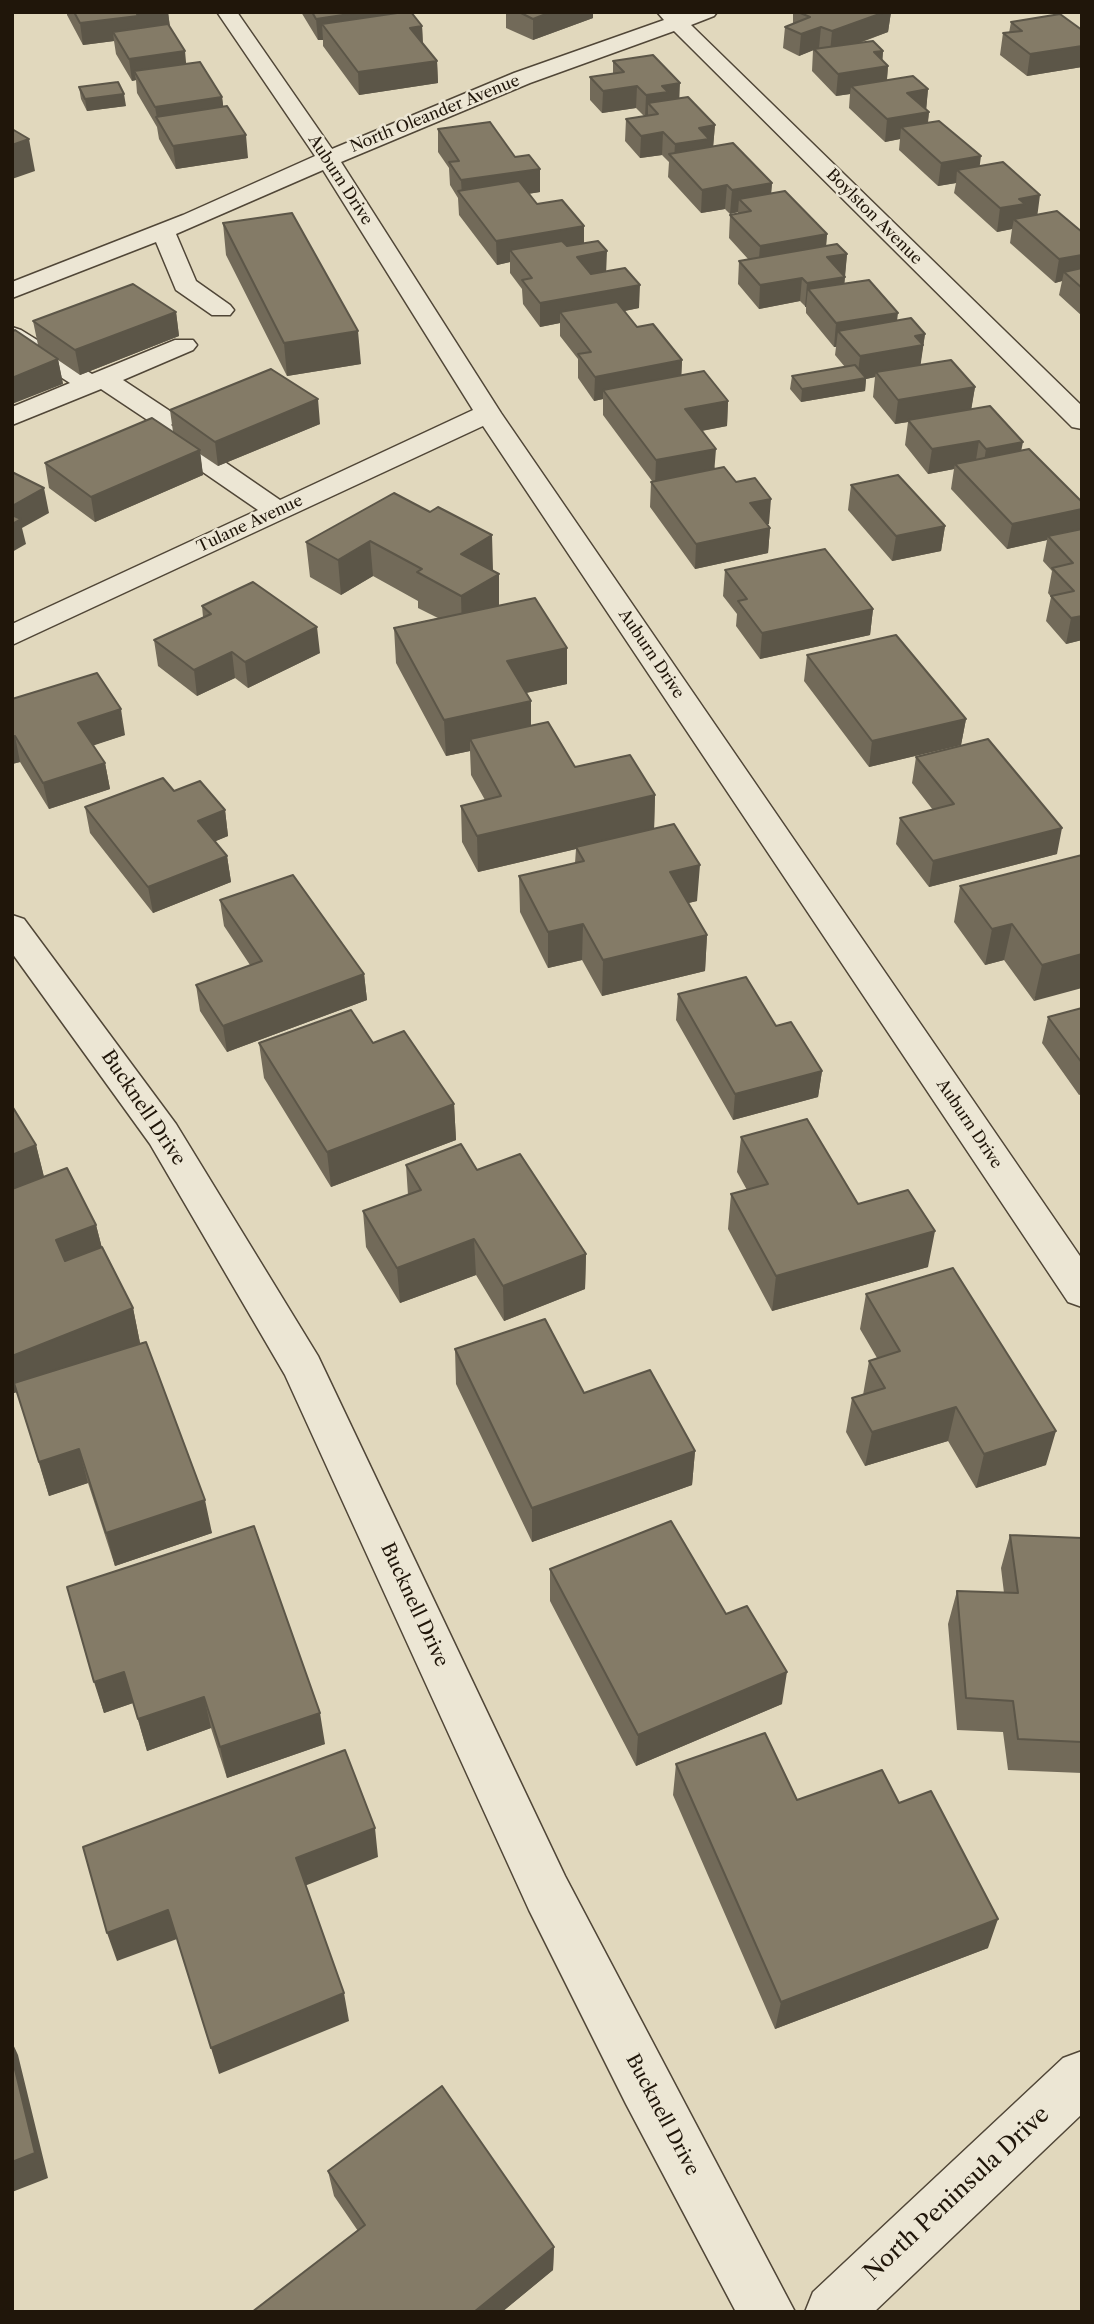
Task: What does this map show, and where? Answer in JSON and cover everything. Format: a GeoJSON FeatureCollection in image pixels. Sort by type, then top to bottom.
{"type":"FeatureCollection","features":[{"type":"Feature","properties":{"kind":"street","name":"Auburn Drive"},"geometry":{"type":"LineString","coordinates":[[227,12],[327,158],[488,413],[1082,1291]]}},
{"type":"Feature","properties":{"kind":"street","name":"North Oleander Avenue"},"geometry":{"type":"LineString","coordinates":[[12,291],[163,231],[327,158],[522,78],[672,18],[707,12]]}},
{"type":"Feature","properties":{"kind":"street","name":"Boylston Avenue"},"geometry":{"type":"LineString","coordinates":[[672,18],[1082,421]]}},
{"type":"Feature","properties":{"kind":"street"},"geometry":{"type":"LineString","coordinates":[[163,231],[185,285],[221,310]]}},
{"type":"Feature","properties":{"kind":"street"},"geometry":{"type":"LineString","coordinates":[[12,335],[97,381],[158,422],[278,511]]}},
{"type":"Feature","properties":{"kind":"street"},"geometry":{"type":"LineString","coordinates":[[12,417],[184,345]]}},
{"type":"Feature","properties":{"kind":"street","name":"Tulane Avenue"},"geometry":{"type":"LineString","coordinates":[[12,636],[488,413]]}},
{"type":"Feature","properties":{"kind":"street","name":"Bucknell Drive"},"geometry":{"type":"LineString","coordinates":[[12,927],[163,1134],[303,1368],[547,1893],[645,2085],[767,2312]]}},
{"type":"Feature","properties":{"kind":"street","name":"North Peninsula Drive"},"geometry":{"type":"LineString","coordinates":[[833,2312],[1082,2077]]}},
{"type":"Feature","properties":{"kind":"building"},"geometry":{"type":"Polygon","coordinates":[[[74,12],[136,12],[138,16],[80,23],[74,12]]]}},
{"type":"Feature","properties":{"kind":"building"},"geometry":{"type":"Polygon","coordinates":[[[312,12],[363,12],[316,19],[312,12]]]}},
{"type":"Feature","properties":{"kind":"building"},"geometry":{"type":"Polygon","coordinates":[[[411,12],[422,26],[410,28],[437,61],[358,72],[322,24],[411,12]]]}},
{"type":"Feature","properties":{"kind":"building"},"geometry":{"type":"Polygon","coordinates":[[[519,12],[551,12],[533,19],[519,12]]]}},
{"type":"Feature","properties":{"kind":"building"},"geometry":{"type":"Polygon","coordinates":[[[798,12],[885,12],[832,31],[821,27],[801,34],[785,27],[810,17],[798,12]]]}},
{"type":"Feature","properties":{"kind":"building"},"geometry":{"type":"Polygon","coordinates":[[[1060,14],[1082,30],[1082,46],[1030,54],[1003,33],[1022,31],[1011,22],[1060,14]]]}},
{"type":"Feature","properties":{"kind":"building"},"geometry":{"type":"Polygon","coordinates":[[[168,24],[185,51],[129,59],[113,32],[168,24]]]}},
{"type":"Feature","properties":{"kind":"building"},"geometry":{"type":"Polygon","coordinates":[[[873,41],[883,51],[874,52],[888,66],[838,74],[814,49],[873,41]]]}},
{"type":"Feature","properties":{"kind":"building"},"geometry":{"type":"Polygon","coordinates":[[[653,55],[680,83],[662,86],[668,92],[646,95],[637,86],[603,91],[590,77],[624,72],[613,61],[653,55]]]}},
{"type":"Feature","properties":{"kind":"building"},"geometry":{"type":"Polygon","coordinates":[[[200,62],[222,97],[155,107],[134,71],[200,62]]]}},
{"type":"Feature","properties":{"kind":"building"},"geometry":{"type":"Polygon","coordinates":[[[913,76],[928,89],[907,93],[929,112],[887,119],[851,86],[913,76]]]}},
{"type":"Feature","properties":{"kind":"building"},"geometry":{"type":"Polygon","coordinates":[[[118,82],[124,94],[85,99],[79,87],[118,82]]]}},
{"type":"Feature","properties":{"kind":"building"},"geometry":{"type":"Polygon","coordinates":[[[688,97],[715,125],[699,128],[709,139],[675,144],[663,132],[641,136],[626,119],[658,114],[648,103],[688,97]]]}},
{"type":"Feature","properties":{"kind":"building"},"geometry":{"type":"Polygon","coordinates":[[[227,106],[246,135],[173,146],[156,117],[227,106]]]}},
{"type":"Feature","properties":{"kind":"building"},"geometry":{"type":"Polygon","coordinates":[[[939,121],[981,156],[941,163],[901,127],[939,121]]]}},
{"type":"Feature","properties":{"kind":"building"},"geometry":{"type":"Polygon","coordinates":[[[490,122],[515,157],[529,155],[540,169],[461,180],[449,162],[459,161],[438,129],[490,122]]]}},
{"type":"Feature","properties":{"kind":"building"},"geometry":{"type":"Polygon","coordinates":[[[12,129],[29,139],[12,145],[12,129]]]}},
{"type":"Feature","properties":{"kind":"building"},"geometry":{"type":"Polygon","coordinates":[[[733,143],[772,183],[732,190],[727,185],[702,190],[669,154],[733,143]]]}},
{"type":"Feature","properties":{"kind":"building"},"geometry":{"type":"Polygon","coordinates":[[[1003,162],[1040,195],[1019,199],[1025,204],[1000,208],[957,170],[1003,162]]]}},
{"type":"Feature","properties":{"kind":"building"},"geometry":{"type":"Polygon","coordinates":[[[519,181],[537,204],[562,200],[584,226],[496,241],[458,191],[519,181]]]}},
{"type":"Feature","properties":{"kind":"building"},"geometry":{"type":"Polygon","coordinates":[[[785,191],[827,234],[760,246],[730,215],[751,211],[739,199],[785,191]]]}},
{"type":"Feature","properties":{"kind":"building"},"geometry":{"type":"Polygon","coordinates":[[[1057,211],[1082,232],[1082,255],[1059,259],[1014,219],[1057,211]]]}},
{"type":"Feature","properties":{"kind":"building"},"geometry":{"type":"Polygon","coordinates":[[[292,213],[358,331],[284,343],[223,223],[292,213]]]}},
{"type":"Feature","properties":{"kind":"building"},"geometry":{"type":"Polygon","coordinates":[[[562,241],[567,246],[598,241],[607,251],[577,257],[591,274],[625,268],[640,285],[540,303],[522,280],[532,278],[510,250],[562,241]]]}},
{"type":"Feature","properties":{"kind":"building"},"geometry":{"type":"Polygon","coordinates":[[[837,244],[847,254],[827,257],[845,277],[807,283],[802,278],[760,285],[739,261],[837,244]]]}},
{"type":"Feature","properties":{"kind":"building"},"geometry":{"type":"Polygon","coordinates":[[[1082,268],[1082,288],[1064,272],[1082,268]]]}},
{"type":"Feature","properties":{"kind":"building"},"geometry":{"type":"Polygon","coordinates":[[[869,280],[898,313],[836,323],[808,289],[869,280]]]}},
{"type":"Feature","properties":{"kind":"building"},"geometry":{"type":"Polygon","coordinates":[[[133,284],[176,312],[75,350],[33,321],[133,284]]]}},
{"type":"Feature","properties":{"kind":"building"},"geometry":{"type":"Polygon","coordinates":[[[617,302],[637,327],[653,324],[682,360],[595,377],[578,354],[591,352],[560,312],[617,302]]]}},
{"type":"Feature","properties":{"kind":"building"},"geometry":{"type":"Polygon","coordinates":[[[911,318],[925,334],[915,336],[923,345],[860,356],[838,331],[911,318]]]}},
{"type":"Feature","properties":{"kind":"building"},"geometry":{"type":"Polygon","coordinates":[[[15,330],[58,359],[12,378],[12,332],[15,330]]]}},
{"type":"Feature","properties":{"kind":"building"},"geometry":{"type":"Polygon","coordinates":[[[951,360],[975,387],[898,400],[876,372],[951,360]]]}},
{"type":"Feature","properties":{"kind":"building"},"geometry":{"type":"Polygon","coordinates":[[[855,365],[866,378],[802,389],[792,376],[855,365]]]}},
{"type":"Feature","properties":{"kind":"building"},"geometry":{"type":"Polygon","coordinates":[[[271,369],[318,399],[215,442],[170,410],[271,369]]]}},
{"type":"Feature","properties":{"kind":"building"},"geometry":{"type":"Polygon","coordinates":[[[704,371],[728,401],[685,409],[716,449],[656,460],[603,390],[704,371]]]}},
{"type":"Feature","properties":{"kind":"building"},"geometry":{"type":"Polygon","coordinates":[[[990,406],[1023,442],[986,449],[979,441],[932,449],[908,420],[990,406]]]}},
{"type":"Feature","properties":{"kind":"building"},"geometry":{"type":"Polygon","coordinates":[[[152,418],[200,450],[91,497],[45,463],[152,418]]]}},
{"type":"Feature","properties":{"kind":"building"},"geometry":{"type":"Polygon","coordinates":[[[1029,449],[1082,502],[1082,509],[1012,524],[955,464],[1029,449]]]}},
{"type":"Feature","properties":{"kind":"building"},"geometry":{"type":"Polygon","coordinates":[[[724,467],[736,482],[755,478],[771,499],[750,503],[770,528],[696,544],[651,482],[724,467]]]}},
{"type":"Feature","properties":{"kind":"building"},"geometry":{"type":"Polygon","coordinates":[[[12,472],[44,488],[12,506],[12,472]]]}},
{"type":"Feature","properties":{"kind":"building"},"geometry":{"type":"Polygon","coordinates":[[[898,475],[945,526],[896,536],[851,485],[898,475]]]}},
{"type":"Feature","properties":{"kind":"building"},"geometry":{"type":"Polygon","coordinates":[[[394,493],[430,512],[438,507],[492,535],[461,554],[499,574],[461,596],[417,572],[422,569],[370,541],[338,560],[306,542],[394,493]]]}},
{"type":"Feature","properties":{"kind":"building"},"geometry":{"type":"Polygon","coordinates":[[[12,515],[21,519],[12,524],[12,515]]]}},
{"type":"Feature","properties":{"kind":"building"},"geometry":{"type":"Polygon","coordinates":[[[1082,529],[1082,616],[1071,618],[1051,596],[1074,591],[1052,568],[1073,563],[1048,536],[1082,529]]]}},
{"type":"Feature","properties":{"kind":"building"},"geometry":{"type":"Polygon","coordinates":[[[825,549],[873,609],[762,633],[738,601],[747,599],[725,570],[825,549]]]}},
{"type":"Feature","properties":{"kind":"building"},"geometry":{"type":"Polygon","coordinates":[[[253,582],[317,627],[245,662],[232,652],[194,670],[154,640],[211,614],[202,606],[253,582]]]}},
{"type":"Feature","properties":{"kind":"building"},"geometry":{"type":"Polygon","coordinates":[[[535,598],[567,648],[507,661],[531,701],[444,720],[394,628],[535,598]]]}},
{"type":"Feature","properties":{"kind":"building"},"geometry":{"type":"Polygon","coordinates":[[[896,635],[966,719],[872,741],[807,655],[896,635]]]}},
{"type":"Feature","properties":{"kind":"building"},"geometry":{"type":"Polygon","coordinates":[[[97,673],[121,709],[78,723],[105,763],[43,783],[15,736],[12,737],[12,699],[97,673]]]}},
{"type":"Feature","properties":{"kind":"building"},"geometry":{"type":"Polygon","coordinates":[[[548,722],[575,767],[630,755],[655,795],[477,836],[461,806],[501,796],[470,739],[548,722]]]}},
{"type":"Feature","properties":{"kind":"building"},"geometry":{"type":"Polygon","coordinates":[[[988,739],[1062,828],[933,861],[900,818],[954,804],[916,757],[988,739]]]}},
{"type":"Feature","properties":{"kind":"building"},"geometry":{"type":"Polygon","coordinates":[[[163,778],[174,791],[200,781],[225,810],[198,821],[227,856],[148,887],[85,807],[163,778]]]}},
{"type":"Feature","properties":{"kind":"building"},"geometry":{"type":"Polygon","coordinates":[[[674,824],[700,865],[670,872],[707,935],[603,960],[583,924],[548,932],[519,876],[584,861],[576,847],[674,824]]]}},
{"type":"Feature","properties":{"kind":"building"},"geometry":{"type":"Polygon","coordinates":[[[1082,855],[1082,954],[1042,965],[1012,924],[992,929],[960,886],[1082,855]]]}},
{"type":"Feature","properties":{"kind":"building"},"geometry":{"type":"Polygon","coordinates":[[[293,875],[364,974],[223,1026],[196,985],[262,961],[220,900],[293,875]]]}},
{"type":"Feature","properties":{"kind":"building"},"geometry":{"type":"Polygon","coordinates":[[[746,977],[776,1026],[791,1022],[822,1071],[735,1094],[678,994],[746,977]]]}},
{"type":"Feature","properties":{"kind":"building"},"geometry":{"type":"Polygon","coordinates":[[[1082,1008],[1082,1063],[1048,1017],[1082,1008]]]}},
{"type":"Feature","properties":{"kind":"building"},"geometry":{"type":"Polygon","coordinates":[[[351,1010],[373,1043],[404,1031],[454,1104],[327,1152],[259,1043],[351,1010]]]}},
{"type":"Feature","properties":{"kind":"building"},"geometry":{"type":"Polygon","coordinates":[[[12,1106],[36,1145],[12,1155],[12,1106]]]}},
{"type":"Feature","properties":{"kind":"building"},"geometry":{"type":"Polygon","coordinates":[[[807,1119],[858,1204],[908,1190],[935,1231],[776,1276],[731,1194],[768,1184],[741,1137],[807,1119]]]}},
{"type":"Feature","properties":{"kind":"building"},"geometry":{"type":"Polygon","coordinates":[[[461,1144],[477,1170],[520,1154],[586,1254],[503,1286],[474,1239],[397,1268],[363,1211],[421,1190],[406,1165],[461,1144]]]}},
{"type":"Feature","properties":{"kind":"building"},"geometry":{"type":"Polygon","coordinates":[[[67,1168],[96,1225],[56,1240],[65,1261],[102,1247],[133,1308],[12,1356],[12,1189],[67,1168]]]}},
{"type":"Feature","properties":{"kind":"building"},"geometry":{"type":"Polygon","coordinates":[[[953,1268],[1056,1431],[984,1454],[956,1407],[872,1432],[852,1398],[885,1388],[869,1361],[900,1351],[866,1294],[953,1268]]]}},
{"type":"Feature","properties":{"kind":"building"},"geometry":{"type":"Polygon","coordinates":[[[545,1319],[584,1393],[650,1370],[695,1451],[532,1508],[455,1349],[545,1319]]]}},
{"type":"Feature","properties":{"kind":"building"},"geometry":{"type":"Polygon","coordinates":[[[146,1342],[205,1500],[106,1533],[79,1449],[39,1462],[14,1383],[146,1342]]]}},
{"type":"Feature","properties":{"kind":"building"},"geometry":{"type":"Polygon","coordinates":[[[671,1521],[726,1614],[747,1606],[787,1672],[638,1735],[550,1569],[671,1521]]]}},
{"type":"Feature","properties":{"kind":"building"},"geometry":{"type":"Polygon","coordinates":[[[254,1526],[320,1713],[220,1747],[204,1697],[138,1719],[124,1672],[94,1682],[67,1587],[254,1526]]]}},
{"type":"Feature","properties":{"kind":"building"},"geometry":{"type":"Polygon","coordinates":[[[1010,1535],[1082,1538],[1082,1742],[1018,1739],[1013,1701],[966,1698],[957,1591],[1018,1593],[1010,1535]]]}},
{"type":"Feature","properties":{"kind":"building"},"geometry":{"type":"Polygon","coordinates":[[[765,1733],[797,1800],[882,1770],[899,1803],[931,1791],[998,1919],[781,2002],[676,1764],[765,1733]]]}},
{"type":"Feature","properties":{"kind":"building"},"geometry":{"type":"Polygon","coordinates":[[[345,1750],[375,1828],[296,1858],[344,1993],[211,2048],[168,1910],[107,1933],[83,1847],[345,1750]]]}},
{"type":"Feature","properties":{"kind":"building"},"geometry":{"type":"Polygon","coordinates":[[[12,2057],[35,2153],[12,2162],[12,2057]]]}},
{"type":"Feature","properties":{"kind":"building"},"geometry":{"type":"Polygon","coordinates":[[[442,2086],[554,2247],[474,2312],[252,2312],[365,2225],[328,2171],[442,2086]]]}}]}
